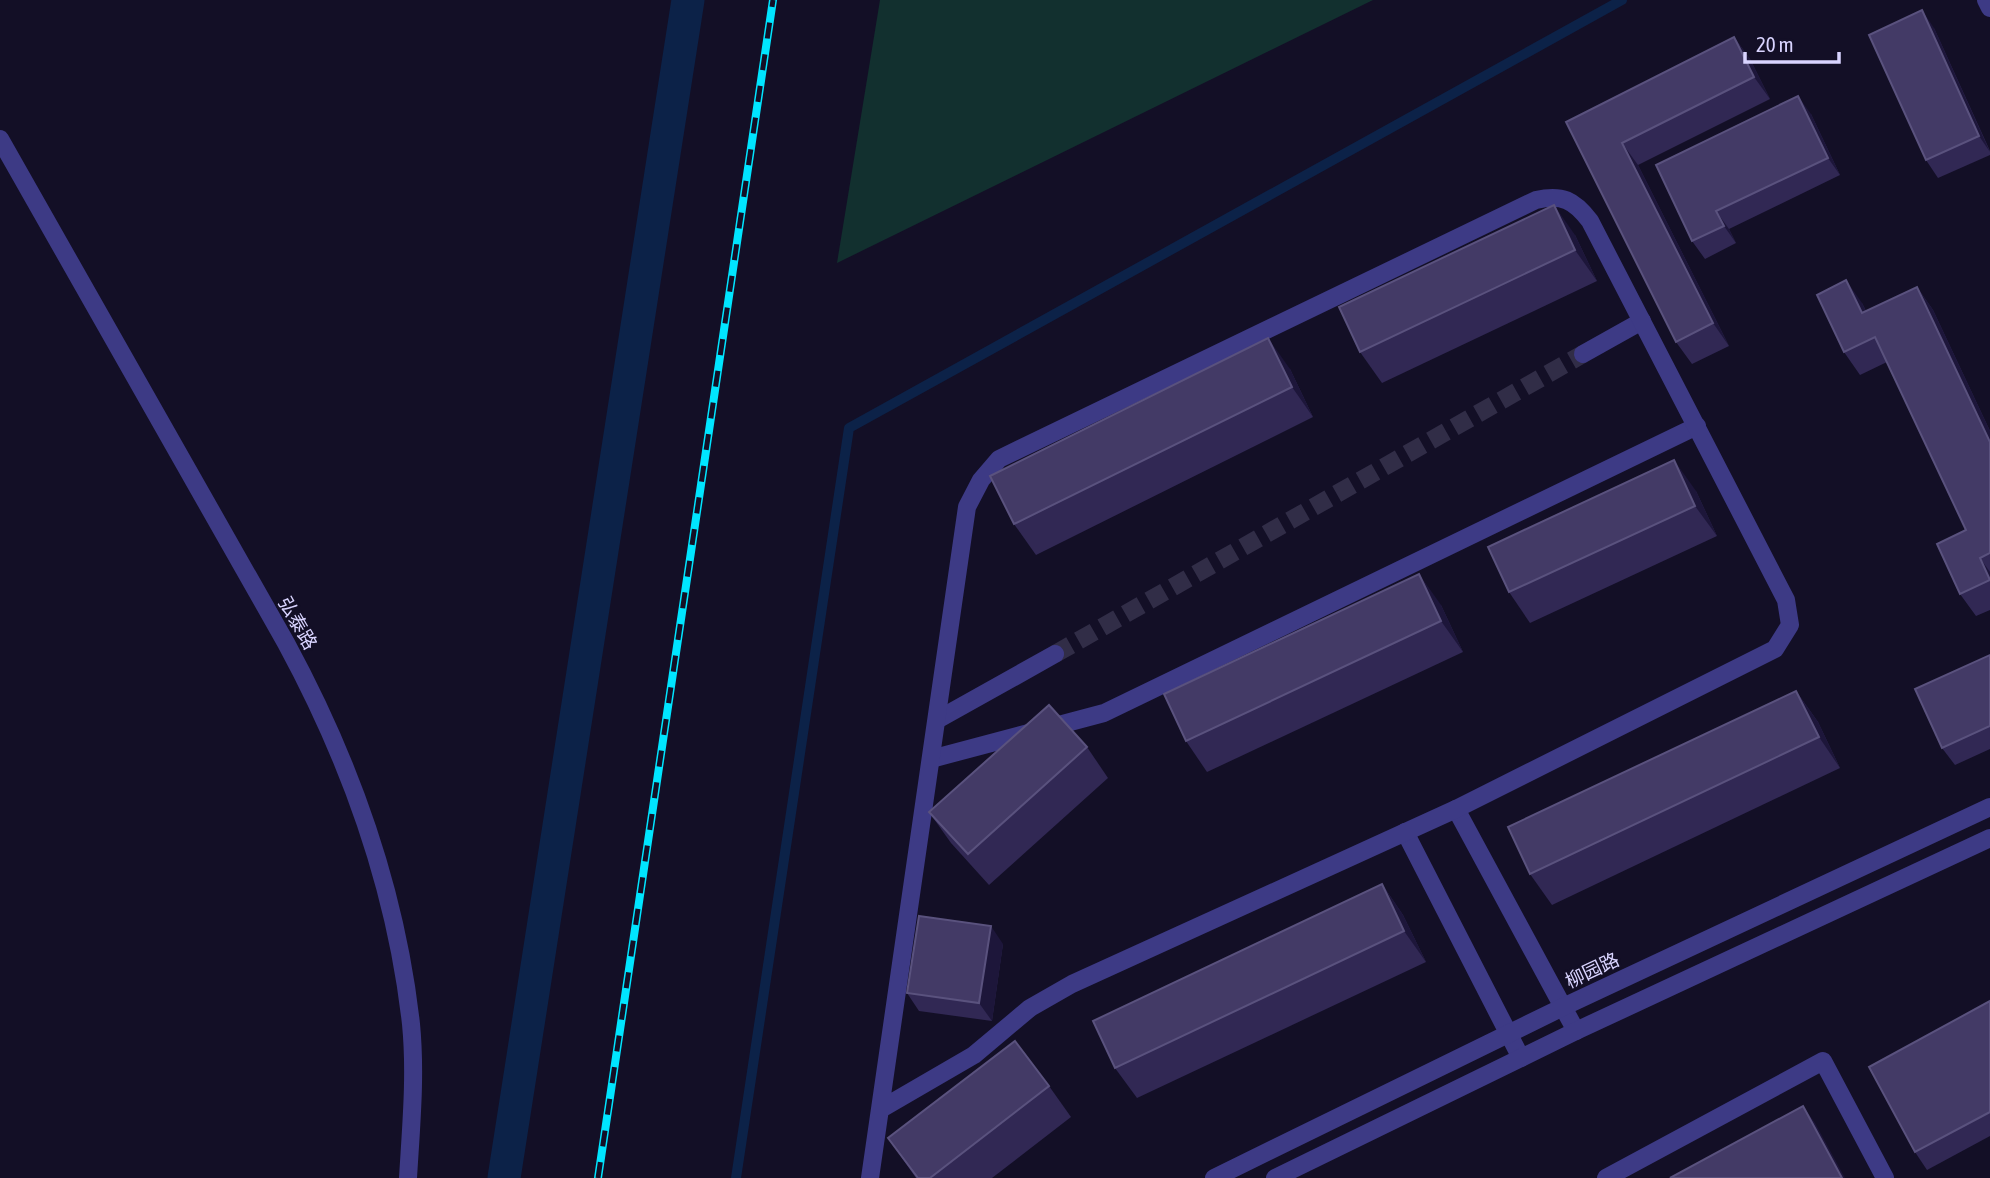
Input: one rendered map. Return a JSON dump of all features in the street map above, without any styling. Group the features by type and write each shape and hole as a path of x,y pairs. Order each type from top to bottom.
{"street":[{"path":"1986,0 1990,8"},
{"name":"弘泰路","path":"0,139 286,643 318,702 357,795 385,884 411,1025 414,1087 408,1178"},
{"path":"870,1178 967,507 981,480 999,459 1536,200 1556,195 1577,204 1590,221 1786,600 1790,625 1775,649 1456,808 1072,984 1030,1008 974,1055 881,1110"},
{"path":"1583,354 1642,321"},
{"path":"931,759 1104,713 1697,426"},
{"path":"937,720 1055,654"},
{"name":"柳园路","path":"1214,1178 1563,1007 1990,807"},
{"path":"1456,808 1576,1031"},
{"path":"1405,832 1521,1058"},
{"path":"1275,1178 1576,1031 1990,838"},
{"path":"1606,1178 1824,1061 1885,1178"}],"green space":[{"path":"880,0 1373,0 837,263"}],"building":[{"path":"1922,10 1979,136 1926,160 1869,35"},
{"path":"1734,37 1754,77 1622,143 1713,323 1676,342 1566,122"},
{"path":"1798,96 1828,158 1716,211 1724,226 1692,241 1656,165"},
{"path":"1554,205 1575,250 1360,352 1339,307"},
{"path":"1846,280 1862,313 1917,287 1990,442 1990,553 1980,558 1990,580 1960,594 1937,544 1966,530 1875,337 1844,352 1817,295"},
{"path":"1268,338 1292,387 1014,524 990,476"},
{"path":"1674,460 1695,506 1509,592 1488,547"},
{"path":"1419,574 1441,621 1186,741 1164,694"},
{"path":"1990,655 1990,726 1942,748 1915,689"},
{"path":"1796,691 1819,737 1530,874 1508,827"},
{"path":"1049,705 1087,747 968,854 929,812"},
{"path":"1382,884 1404,931 1115,1068 1093,1021"},
{"path":"919,916 991,926 979,1003 907,993"},
{"path":"1990,1001 1990,1112 1915,1152 1869,1067"},
{"path":"1015,1041 1049,1086 930,1178 918,1178 888,1138"},
{"path":"1803,1106 1842,1178 1670,1178"}],"waterway":[{"path":"504,1178 688,0"},
{"path":"736,1178 849,428 1622,0"}],"tunnel":[{"path":"1055,654 1583,354"}],"railway":[{"path":"598,1178 773,0"}]}
